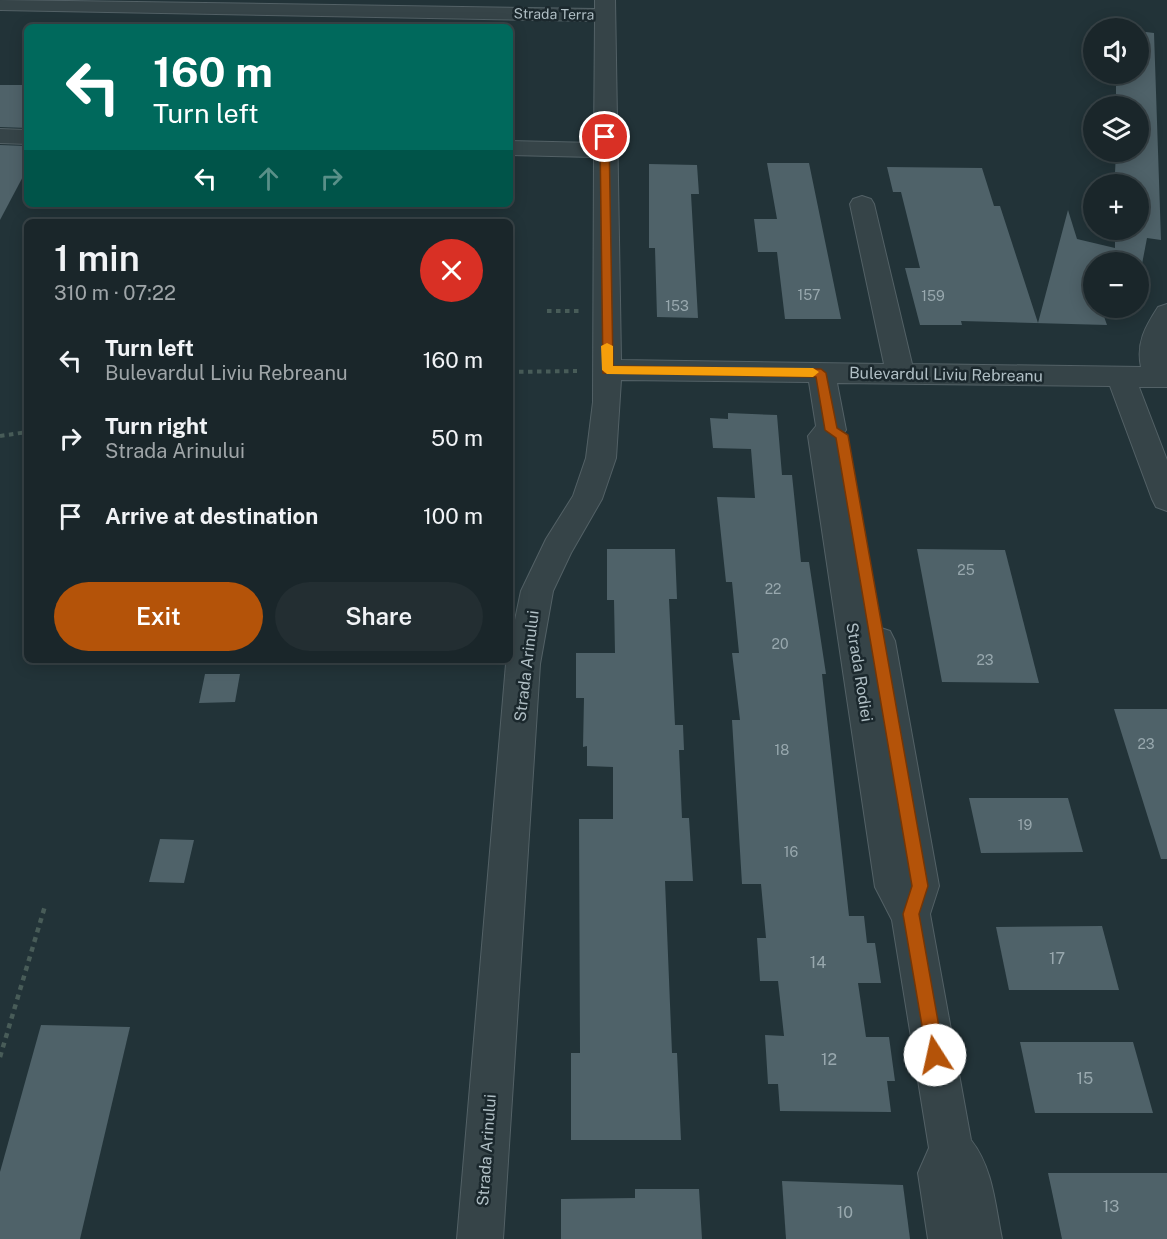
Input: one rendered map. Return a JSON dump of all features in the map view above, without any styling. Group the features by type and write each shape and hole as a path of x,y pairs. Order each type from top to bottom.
{"street":[{"name":"Strada Terra","path":"0,4 604,8"},
{"name":"Strada Arinului","path":"480,1239 523,664 537,591 557,548 587,499 601,458 608,402 604,8"},
{"path":"0,136 24,137"},
{"path":"513,148 604,150"},
{"path":"862,204 900,374"},
{"path":"1163,377 1152,359 1151,345 1158,326 1167,313"},
{"name":"Bulevardul Liviu Rebreanu","path":"607,370 1163,377"},
{"name":"Strada Rodiei","path":"821,373 831,430 823,436 894,887 911,914 951,1149 967,1170 979,1239"},
{"path":"1120,376 1167,499"},
{"path":"951,1149 940,1173 951,1239"}],"path":[{"path":"513,372 607,370"},
{"path":"0,436 24,432"},
{"path":"0,1057 45,906"}],"building":[{"path":"1149,32 1154,33 1161,240 1149,238 1149,174 1115,174 1116,162 1149,162 1149,96 1116,96 1116,84 1149,84"},
{"path":"0,85 24,85 24,128 0,127"},
{"path":"0,145 24,146 24,175 0,220"},
{"path":"767,163 809,163 841,319 785,319 777,252 758,252 754,219 777,219"},
{"path":"649,164 697,165 699,194 691,194 698,318 657,317 655,248 649,248"},
{"path":"887,167 982,168 994,206 1000,206 1038,323 1068,210 1077,239 1115,248 1115,240 1147,240 1144,252 1083,252 1083,318 1105,318 1107,325 961,321 962,325 920,325 905,268 920,268 901,192 893,192"},
{"path":"728,413 777,415 782,475 792,475 801,562 809,562 826,674 822,674 849,916 864,916 867,943 875,943 881,983 858,983 866,1037 889,1037 895,1081 887,1081 891,1112 780,1111 778,1084 768,1084 765,1035 784,1036 778,981 760,981 757,938 766,938 761,884 742,884 732,720 740,720 732,653 739,653 732,582 726,582 717,497 755,498 751,449 713,448 710,418 728,419"},
{"path":"607,549 675,549 677,599 669,599 675,725 683,725 684,750 679,750 682,818 689,818 693,881 665,881 672,1053 677,1053 681,1140 571,1140 571,1053 580,1053 579,819 613,819 613,767 587,766 587,746 583,747 584,698 576,698 576,653 615,653 614,600 607,600"},
{"path":"917,549 1005,550 1039,683 942,682"},
{"path":"205,674 240,674 235,702 199,703"},
{"path":"1114,709 1167,709 1167,859 1161,859"},
{"path":"969,798 1068,798 1083,852 981,853"},
{"path":"160,839 194,840 184,883 149,882"},
{"path":"1102,926 1119,990 1009,990 996,927"},
{"path":"41,1025 130,1027 80,1239 0,1239 0,1172"},
{"path":"1020,1042 1133,1042 1153,1113 1035,1113"},
{"path":"1048,1173 1167,1173 1167,1239 1062,1239"},
{"path":"782,1181 903,1185 910,1239 786,1239"},
{"path":"635,1189 699,1189 702,1239 561,1239 561,1199 635,1198"}],"slow traffic":[{"path":"607,346 607,370 813,372"}],"route":[{"path":"605,137 607,370 821,373 831,430 842,435 920,886 911,914 935,1055"}]}
